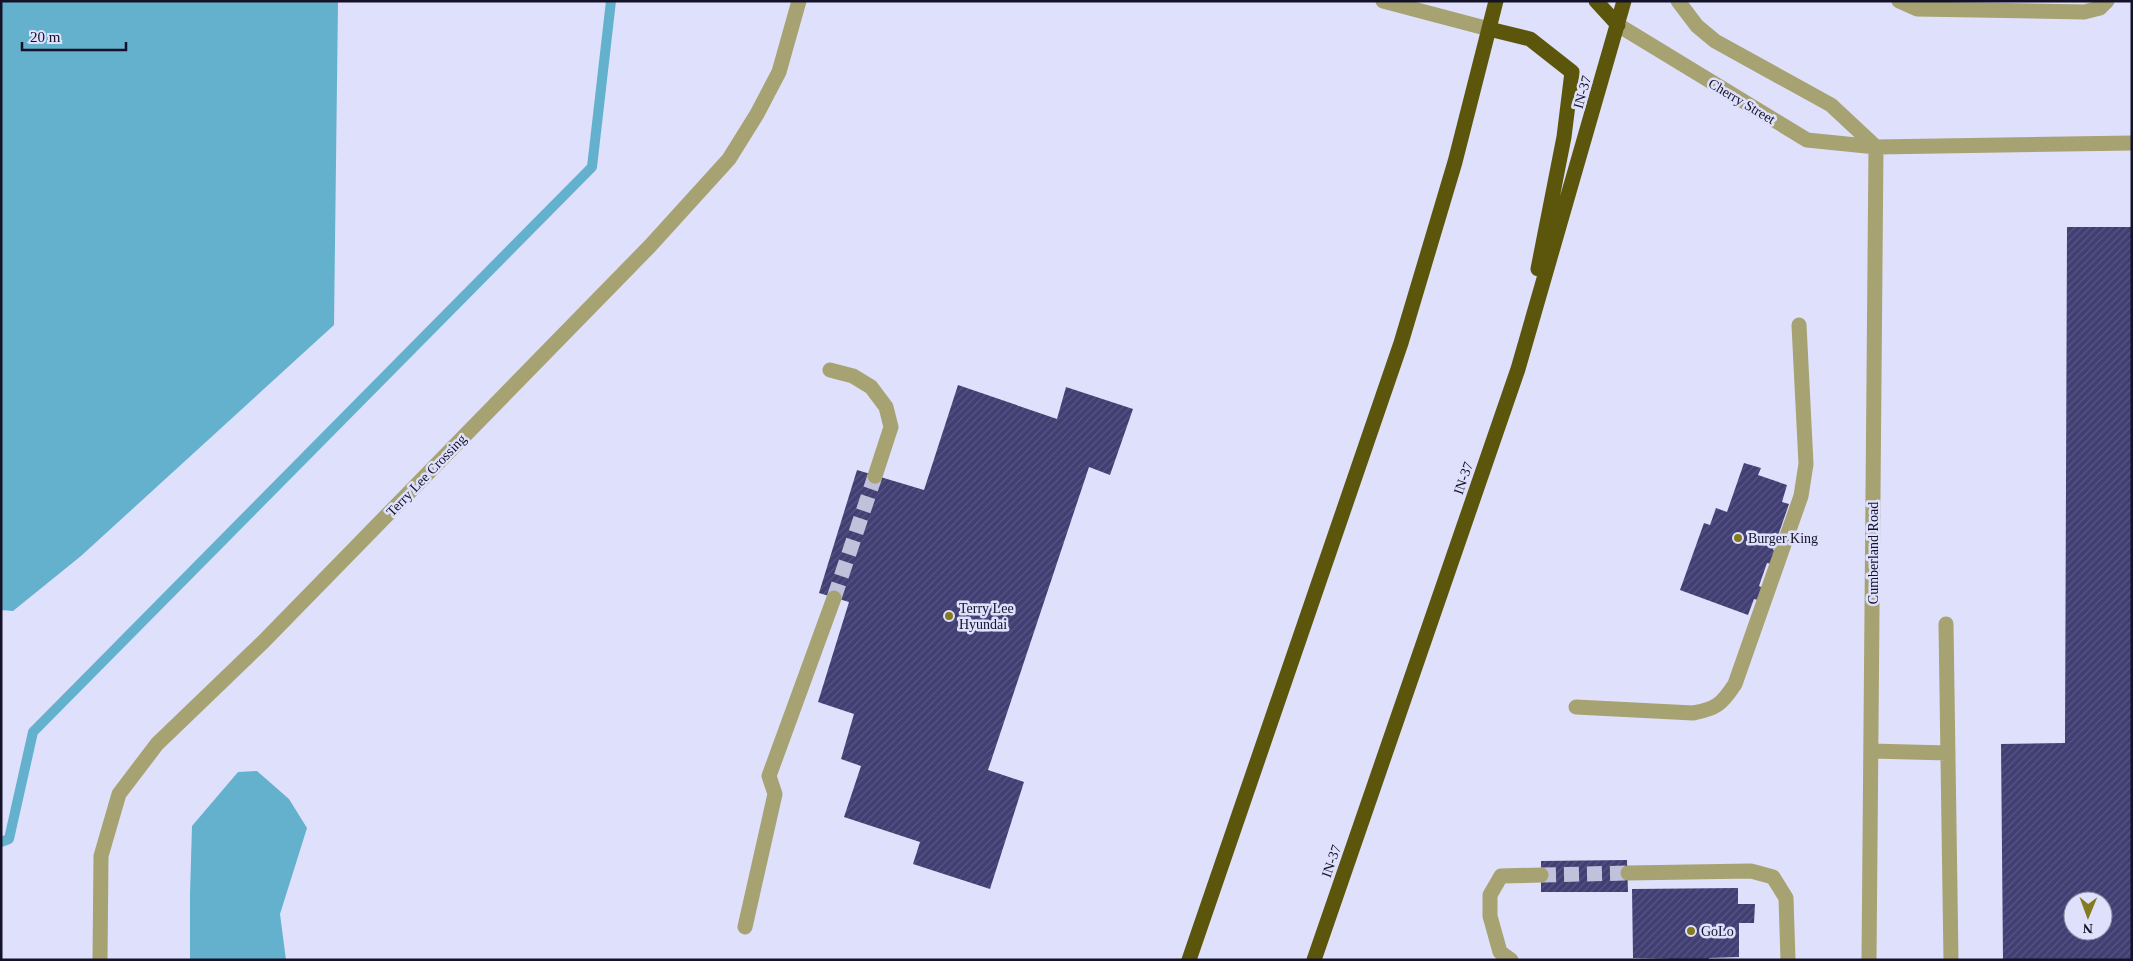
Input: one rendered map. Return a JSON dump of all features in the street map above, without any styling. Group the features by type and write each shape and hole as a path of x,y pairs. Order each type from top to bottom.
{"highway":[{"path":"1189,960 1401,343 1455,162 1496,1"},
{"path":"1596,1 1618,25"},
{"name":"IN-37","path":"1314,960 1518,369 1624,1"},
{"path":"1489,29 1530,39 1572,72 1564,137 1518,369"}],"street":[{"name":"Terry Lee Crossing","path":"100,960 101,856 119,794 157,744 263,642 650,246 729,159 778,72 799,1"},
{"path":"1383,1 1489,29"},
{"path":"1678,1 1697,26 1715,41 1831,105 1876,147"},
{"path":"1899,1 1917,9 2084,12 2100,8 2107,1"},
{"name":"Cherry Street","path":"1618,25 1807,140 1876,147 2132,143"},
{"name":"Cumberland Road","path":"1870,960 1876,147"},
{"path":"1576,706 1693,713 1711,710 1725,700 1735,684 1801,496 1806,464 1799,325"},
{"path":"830,370 853,376 871,387 886,407 891,427 874,476"},
{"path":"745,927 775,794 769,776 834,598"},
{"path":"1946,624 1952,960"},
{"path":"1871,751 1948,753"},
{"path":"1628,873 1750,871 1772,878 1786,898 1788,960"},
{"path":"1511,960 1500,952 1490,916 1490,895 1500,876 1541,875"}],"water":[{"path":"1,1 338,1 334,325 81,556 13,611 1,610"},
{"path":"257,771 289,799 307,828 280,914 286,960 190,960 192,826 238,772"}],"building":[{"path":"2067,227 2132,227 2132,960 2003,960 2001,744 2065,743"},
{"path":"958,385 1057,419 1066,387 1133,409 1110,475 1089,467 988,770 1024,782 990,889 913,864 920,842 844,817 861,766 841,759 854,714 818,702 849,602 819,593 857,470 924,490"},
{"name":"Burger King","path":"1744,463 1761,468 1758,475 1787,485 1782,502 1789,504 1773,550 1776,551 1772,564 1767,563 1759,586 1763,588 1758,600 1754,599 1748,615 1680,590 1704,523 1710,525 1716,508 1727,512"},
{"path":"1627,860 1628,892 1541,892 1541,861"},
{"path":"1738,888 1738,904 1755,904 1754,923 1739,923 1739,957 1709,958 1709,960 1633,958 1632,889"}],"waterway":[{"path":"1,842 9,839 33,732 592,167 611,1"}],"tunnel":[{"path":"834,598 875,476"},
{"path":"1541,875 1628,873"}],"place":[{"name":"Burger King","path":"1738,538"},
{"name":"Terry Lee Hyundai","path":"949,616"},
{"name":"GoLo","path":"1691,931"}]}
